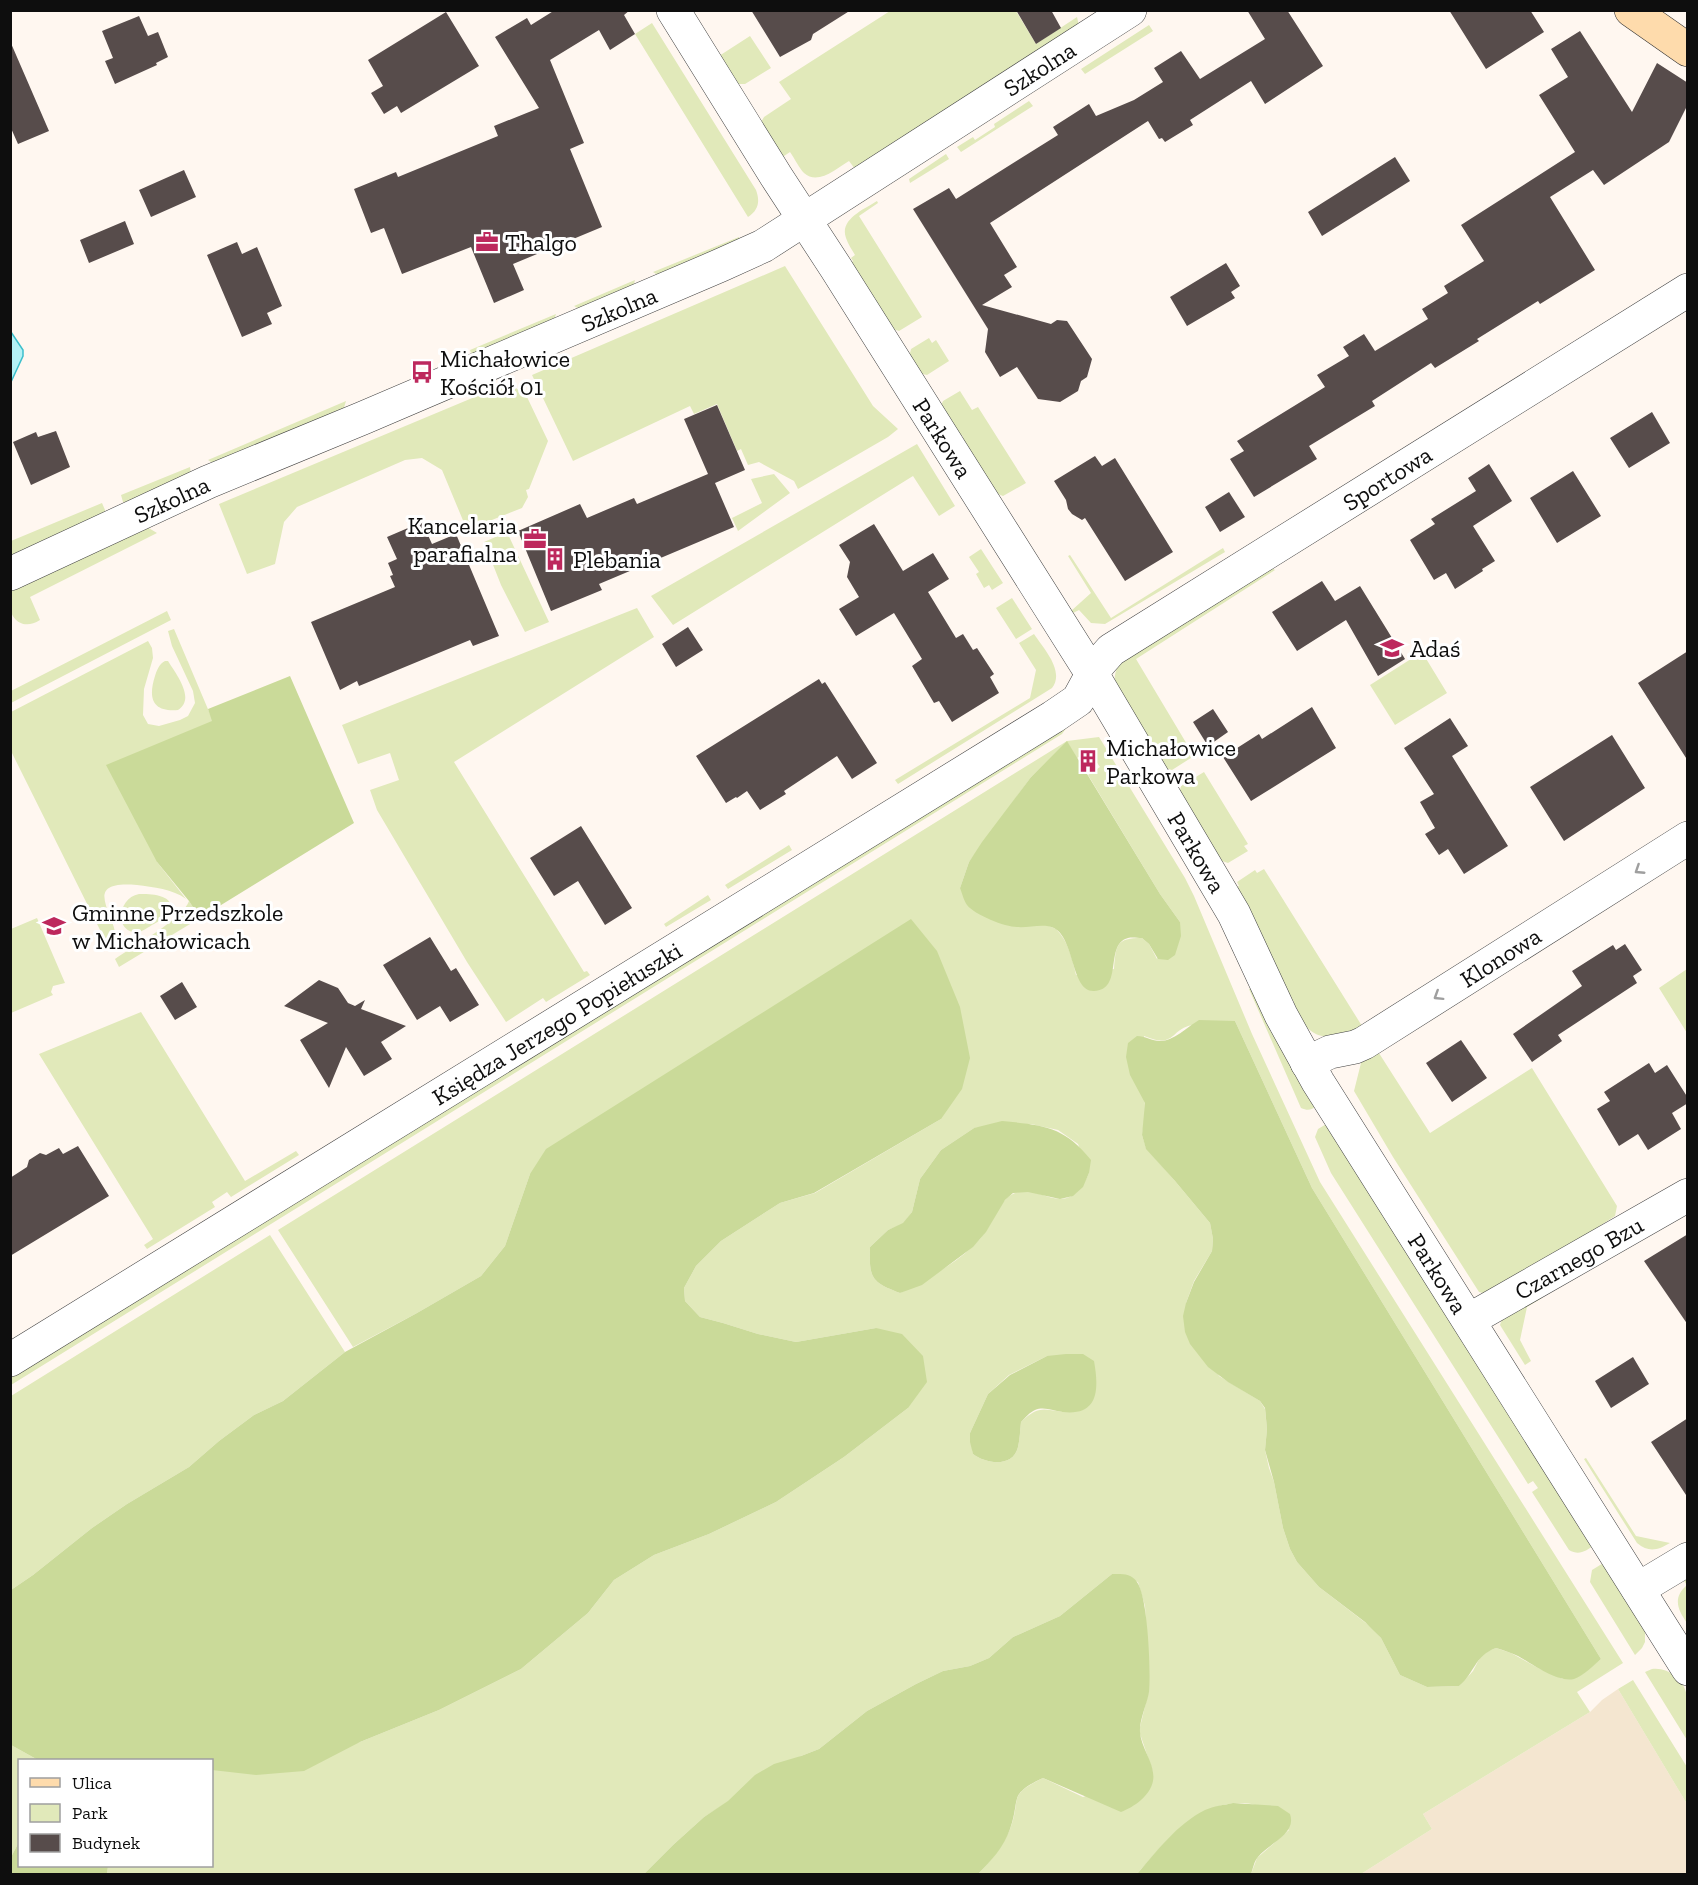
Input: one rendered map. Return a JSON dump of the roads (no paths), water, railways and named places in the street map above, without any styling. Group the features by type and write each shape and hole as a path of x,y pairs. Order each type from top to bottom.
{"street":[{"name":"Parkowa","path":"673,10 1092,674 1234,914 1270,993 1307,1063 1688,1669"},
{"name":"Szkolna","path":"10,574 208,482 763,246 1130,10"},
{"path":"1631,10 1688,50"},
{"name":"Sportowa","path":"1092,674 1110,650 1688,290"},
{"name":"Księdza Jerzego Popiełuszki","path":"10,1360 1053,717 1078,700 1092,674"},
{"name":"Klonowa","path":"1307,1063 1330,1052 1364,1043 1688,838"},
{"name":"Czarnego Bzu","path":"1469,1320 1688,1195"},
{"path":"1638,1589 1688,1559"}],"water":[{"path":"11,332 23,350 23,356 11,382"}],"place":[{"name":"Thalgo","path":"487,242"},
{"name":"Michałowice Kościół 01","path":"422,372"},
{"name":"Kancelaria parafialna","path":"535,539"},
{"name":"Plebania","path":"555,559"},
{"name":"Adaś","path":"1392,648"},
{"name":"Michałowice Parkowa","path":"1088,761"},
{"name":"Gminne Przedszkole w Michałowicach","path":"54,926"}]}
